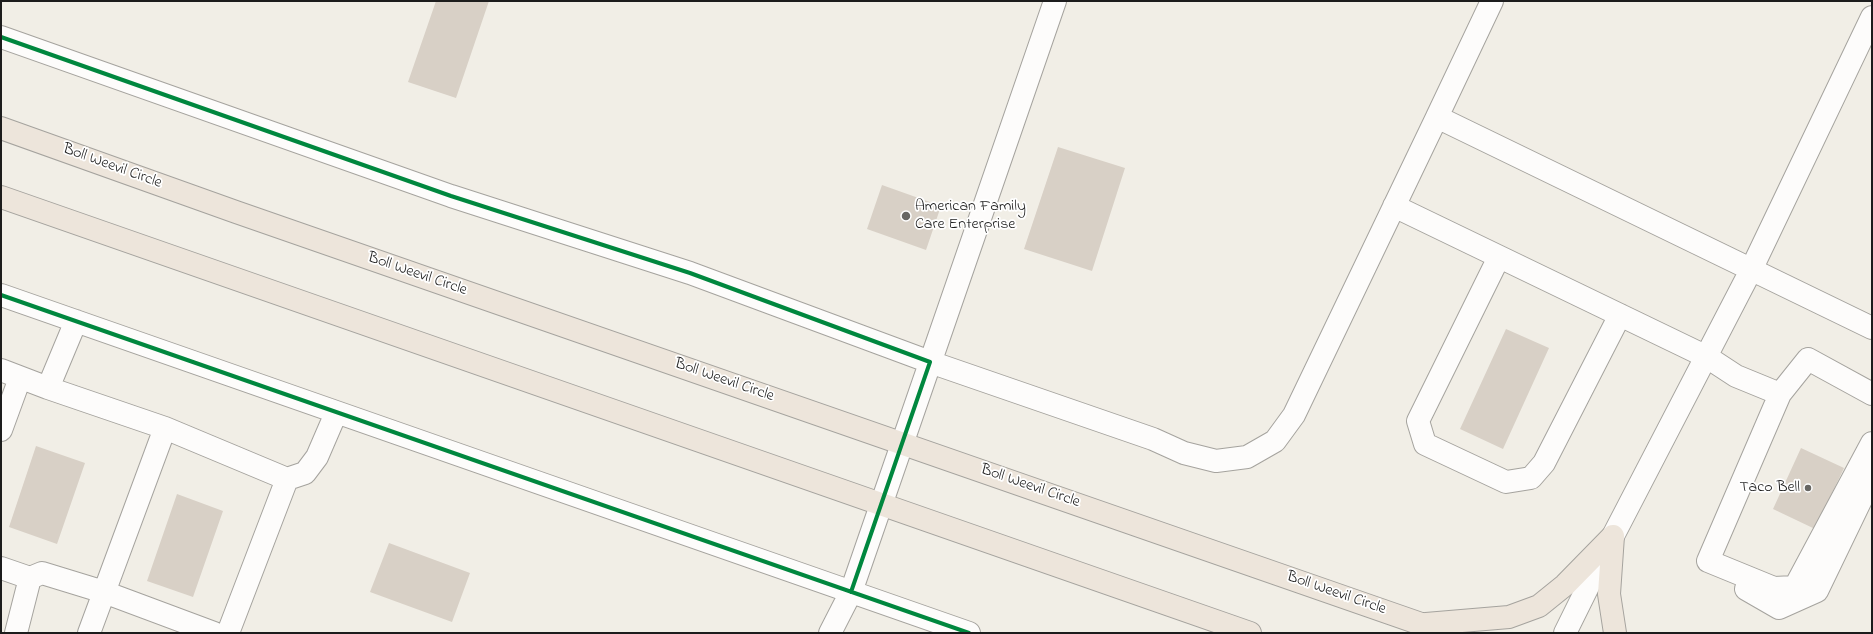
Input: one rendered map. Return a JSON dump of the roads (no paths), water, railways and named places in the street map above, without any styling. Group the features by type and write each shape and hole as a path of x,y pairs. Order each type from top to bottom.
{"highway":[{"name":"Boll Weevil Circle","path":"1,128 244,215 1447,633"},
{"path":"1,197 1250,633"},
{"path":"1421,624 1509,617 1539,606 1565,585 1613,536"},
{"path":"1613,536 1609,594 1615,633"}],"street":[{"path":"830,633 851,592 901,443 1055,1"},
{"path":"1,37 451,196 690,273 930,362 1153,439 1184,453 1216,460 1247,457 1275,441 1294,415 1492,1"},
{"path":"1565,633 1613,536 1751,270 1872,16"},
{"path":"1437,117 1872,328"},
{"path":"1394,206 1707,357 1736,376 1780,394"},
{"path":"1499,257 1418,421 1426,444 1506,482 1531,478 1544,463 1620,315"},
{"path":"1,294 336,413 969,633"},
{"path":"48,388 76,321"},
{"path":"1708,561 1780,394 1808,359 1872,394"},
{"path":"1,430 11,374 165,428 287,479 305,473 317,457 336,413"},
{"path":"89,633 165,428"},
{"path":"1708,561 1774,588 1795,587 1872,443"},
{"path":"1708,561 1727,578 1779,608 1817,591 1872,477"},
{"path":"228,633 287,479"},
{"path":"1,568 30,578 42,573 104,592 214,633"},
{"path":"16,633 30,578"}],"place":[{"name":"American Family Care Enterprise","path":"906,216"},
{"name":"Taco Bell","path":"1808,488"}]}
